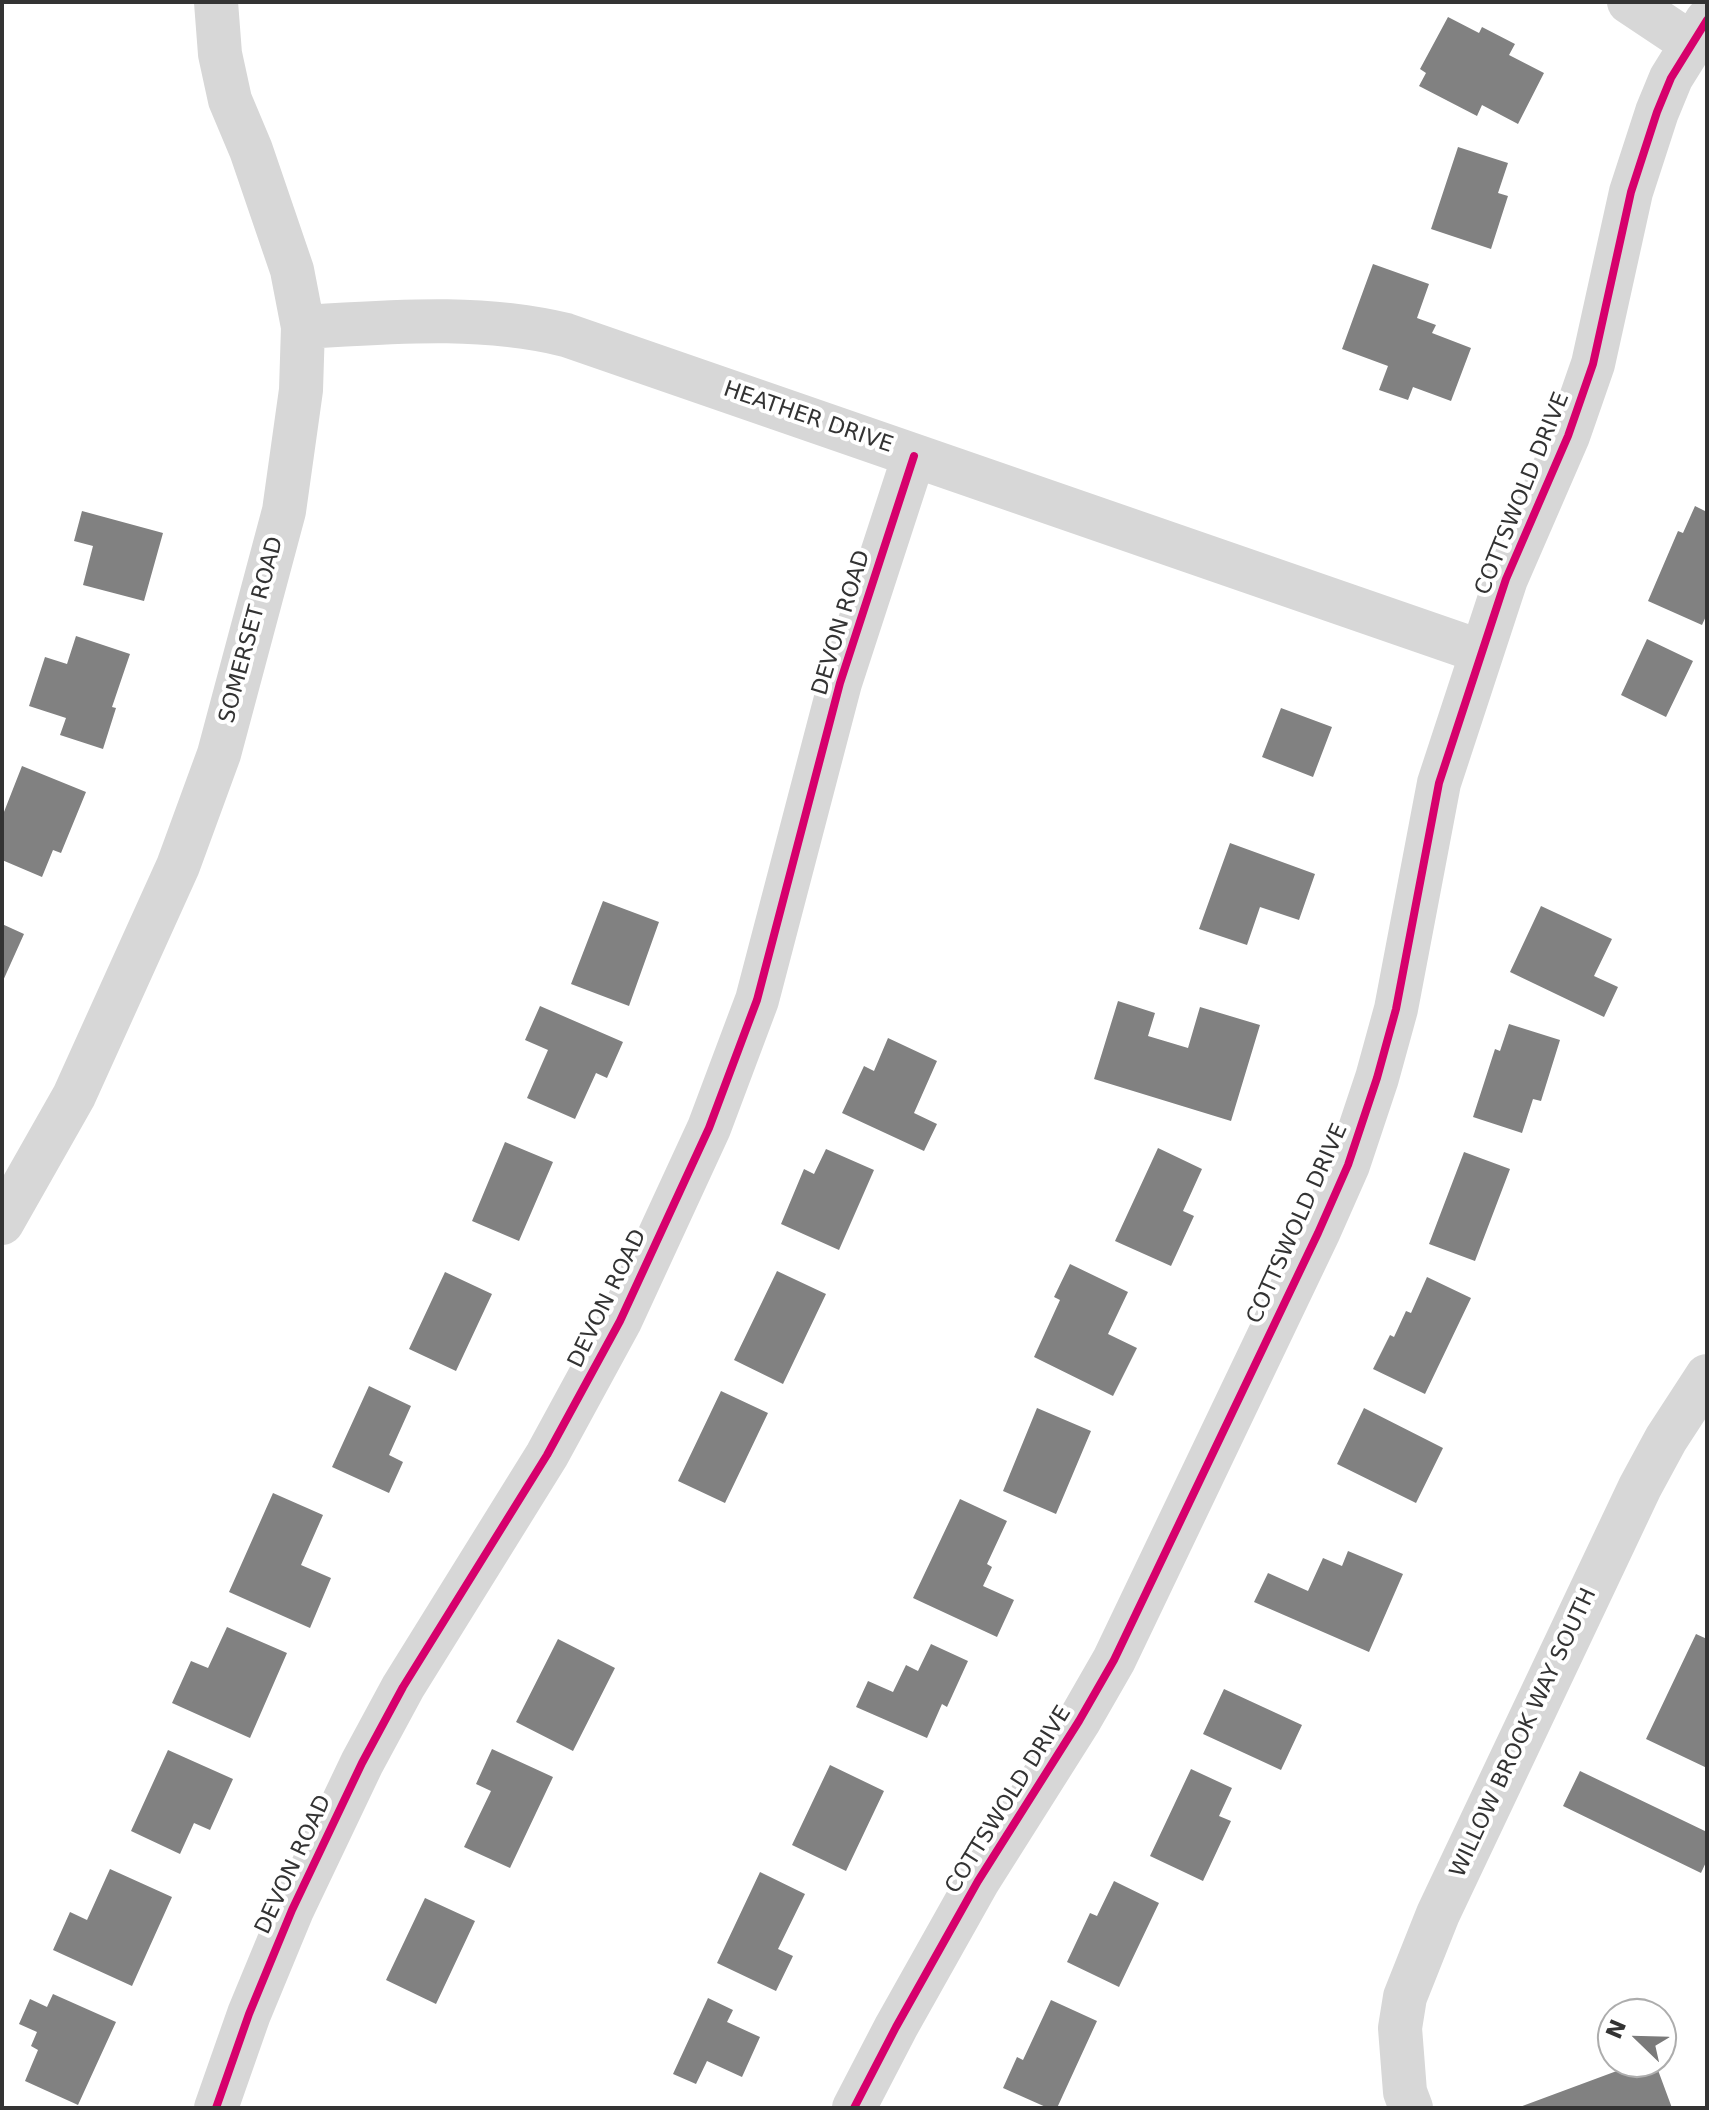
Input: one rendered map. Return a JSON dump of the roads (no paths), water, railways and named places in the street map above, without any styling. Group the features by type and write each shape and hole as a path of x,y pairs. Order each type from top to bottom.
{"street":[{"name":"SOMERSET ROAD","path":"2,1223 74,1096 178,866 219,754 284,511 301,390 303,327 292,270 251,150 230,100 220,54 216,2"},
{"path":"1629,2 1699,32"},
{"name":"COTTSWOLD DRIVE","path":"854,2108 978,1881 1114,1660 1348,1165 1396,1009 1439,783 1506,579 1568,436 1593,364 1631,192 1671,78 1699,32"},
{"name":"HEATHER DRIVE","path":"303,327 474,320 526,325 620,352 1482,652"},
{"name":"DEVON ROAD","path":"216,2108 249,2014 292,1910 355,1776 403,1687 547,1455 620,1321 709,1128 757,1000 840,683 914,456"},
{"name":"WILLOW BROOK WAY SOUTH","path":"1411,2108 1405,2092 1400,2028 1405,1997 1438,1914 1640,1487 1666,1439 1707,1376"}]}
